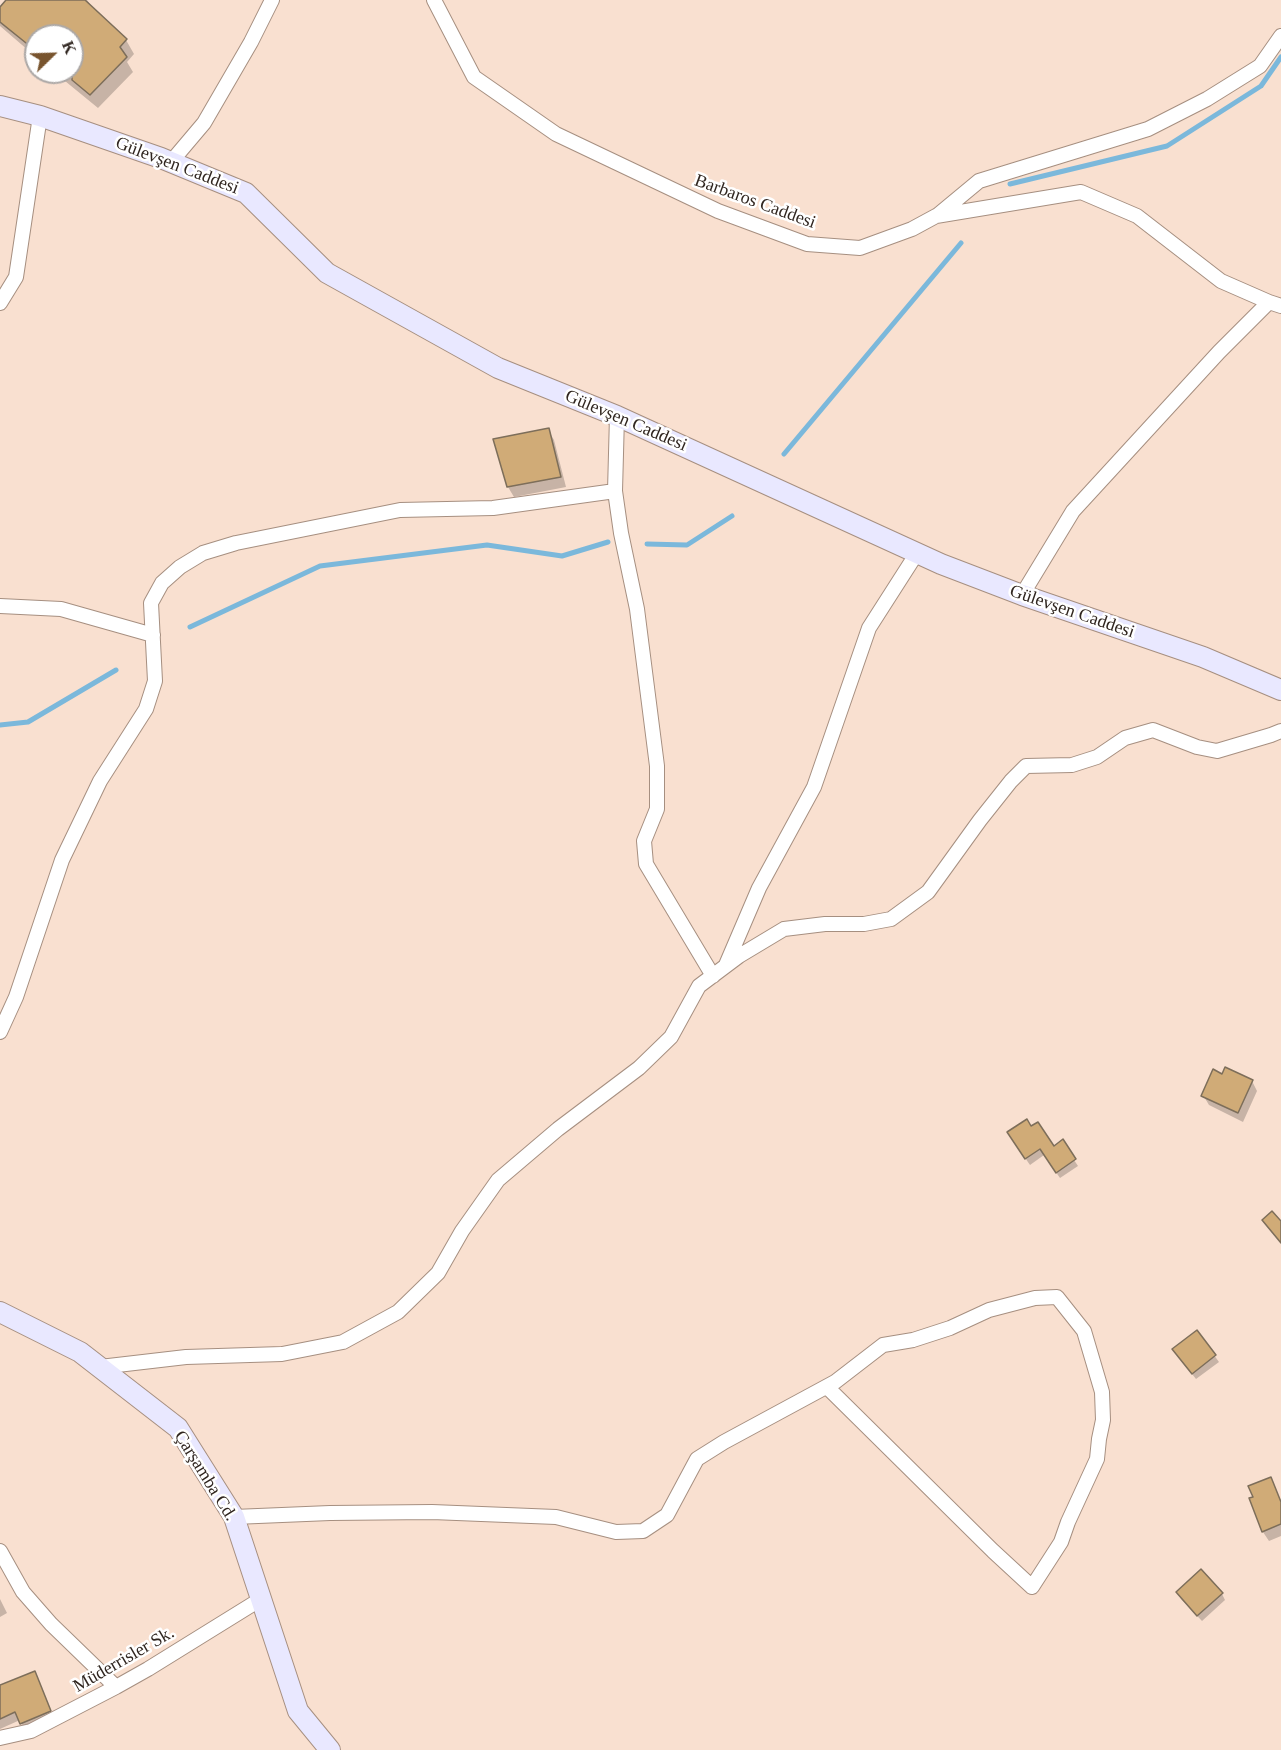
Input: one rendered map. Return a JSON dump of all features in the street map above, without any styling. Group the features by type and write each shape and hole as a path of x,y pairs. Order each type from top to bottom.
{"street":[{"path":"171,162 204,123 251,42 272,0"},
{"name":"Barbaros Caddesi","path":"434,0 474,77 556,134 718,211 807,244 860,248 912,229 936,216 1081,192 1137,216 1221,281 1275,304"},
{"path":"936,216 979,181 1148,129 1207,99 1260,66 1281,36"},
{"name":"Gülevşen Caddesi","path":"0,106 40,116 171,162 246,193 327,273 498,368 617,416 941,564 1022,595 1203,657 1281,690"},
{"path":"0,303 16,277 40,116"},
{"path":"1022,595 1073,511 1219,352 1275,304"},
{"path":"617,416 615,491 637,609 657,766 657,809 644,841 646,864 712,976"},
{"path":"0,1032 16,997 62,860 100,781 146,709 155,681 151,603 162,584 180,567 203,553 225,546 279,533 400,510 493,508 615,491"},
{"path":"726,966 759,888 814,787 869,628 917,553"},
{"path":"0,606 61,609 153,634"},
{"path":"100,1367 186,1357 282,1354 344,1342 398,1312 438,1273 462,1231 498,1179 558,1129 639,1068 671,1037 699,986 740,956 784,929 825,924 864,924 891,919 928,892 980,820 1026,766 1072,765 1097,757 1125,738 1153,730 1197,747 1217,751 1281,731"},
{"path":"234,1517 432,1512 556,1517 616,1532 643,1531 667,1515 697,1459 827,1387 883,1345 913,1340 950,1328 989,1310 1035,1298 1057,1297 1084,1331 1102,1392 1103,1420 1097,1459 1061,1542 1032,1587 827,1387"},
{"name":"Çarşamba Cd.","path":"0,1312 80,1352 178,1428 234,1517 298,1711 330,1750"},
{"path":"0,1551 23,1592 51,1624 116,1687"},
{"name":"Müderrisler Sk.","path":"0,1738 31,1731 116,1687 261,1599"}],"building":[{"path":"6,0 85,0 127,39 120,47 127,57 90,95 77,84 84,84 84,24 24,24 24,41 0,22 0,7"},
{"path":"549,428 561,477 507,487 493,439"},
{"path":"1225,1067 1253,1080 1238,1113 1201,1096 1213,1069 1222,1074"},
{"path":"1027,1119 1031,1126 1038,1122 1054,1146 1063,1139 1076,1159 1056,1173 1040,1149 1025,1159 1007,1132"},
{"path":"1272,1211 1281,1221 1281,1243 1262,1220"},
{"path":"1197,1330 1216,1355 1192,1374 1172,1349"},
{"path":"1271,1477 1281,1502 1281,1524 1262,1532 1249,1498 1253,1497 1248,1486"},
{"path":"1201,1569 1223,1593 1197,1616 1176,1592"},
{"path":"35,1671 51,1711 20,1724 15,1712 0,1719 0,1685"}],"waterway":[{"path":"1010,184 1167,146 1261,86 1281,57"},
{"path":"784,454 961,243"},
{"path":"647,544 687,545 732,516"},
{"path":"190,627 320,566 487,545 562,556 608,542"},
{"path":"0,725 28,722 116,670"}]}
